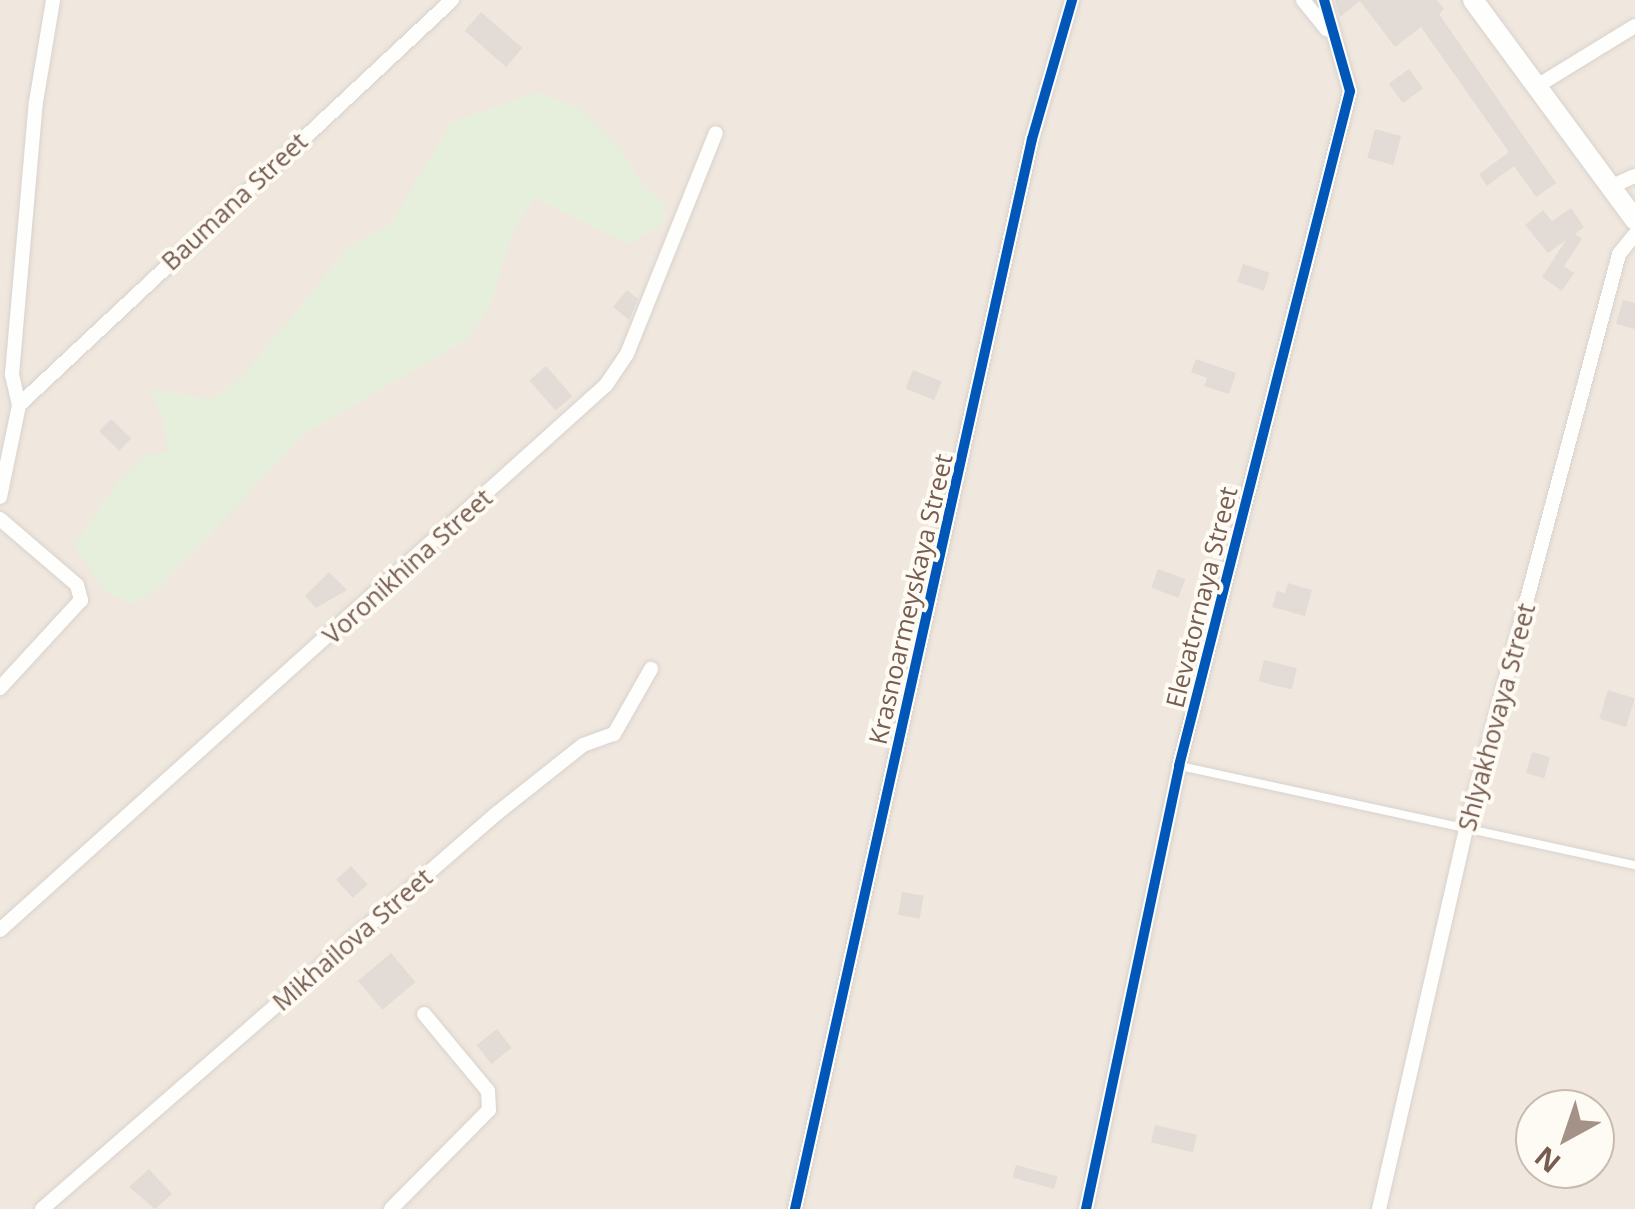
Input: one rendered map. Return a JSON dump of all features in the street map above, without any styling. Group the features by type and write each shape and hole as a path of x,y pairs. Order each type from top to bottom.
{"main road":[{"path":"1472,0 1635,220"}],"street":[{"path":"0,497 19,405 14,355 36,102 53,0"},
{"name":"Baumana Street","path":"19,405 452,0"},
{"name":"Krasnoarmeyskaya Street","path":"795,1209 1032,140 1072,0"},
{"path":"1303,0 1331,34"},
{"name":"Elevatornaya Street","path":"1086,1209 1179,766 1350,91 1324,0"},
{"path":"1537,86 1635,26"},
{"name":"Voronikhina Street","path":"0,930 606,385 627,354 716,132"},
{"path":"1610,188 1635,176"},
{"name":"Shlyakhovaya Street","path":"1379,1209 1466,828 1619,254 1635,234"},
{"path":"0,519 77,585 81,600 0,688"},
{"name":"Mikhailova Street","path":"42,1209 496,814 583,745 614,734 652,669"},
{"path":"391,1209 489,1110 488,1091 424,1014"}],"lane":[{"path":"1179,766 1635,866"}],"shaded area":[{"path":"0,0 1635,0 1635,1209 0,1209"}],"green space":[{"path":"538,92 578,107 623,152 642,184 666,206 664,221 631,245 535,198 512,232 490,307 466,340 304,434 160,587 133,604 105,591 74,545 117,483 146,455 168,452 162,415 149,390 211,399 243,376 350,246 391,224 452,122"}],"building":[{"path":"1335,0 1437,0 1444,9 1439,14 1556,183 1536,197 1514,166 1487,186 1479,174 1509,152 1421,27 1395,47 1360,1 1340,17"},
{"path":"481,12 523,48 506,67 465,31"},
{"path":"1409,69 1423,88 1403,103 1389,84"},
{"path":"1375,129 1401,136 1393,165 1367,158"},
{"path":"1571,208 1584,227 1575,234 1582,239 1564,266 1574,273 1562,291 1542,277 1566,240 1548,253 1525,225 1543,210 1552,221"},
{"path":"1243,264 1270,273 1264,291 1237,282"},
{"path":"627,290 638,299 629,320 613,307"},
{"path":"1623,300 1635,303 1635,329 1616,324"},
{"path":"1196,359 1236,373 1229,394 1204,386 1207,378 1191,372"},
{"path":"546,366 572,396 556,411 529,380"},
{"path":"913,370 942,382 934,400 906,389"},
{"path":"111,419 131,438 119,451 99,431"},
{"path":"1158,569 1185,579 1178,598 1151,588"},
{"path":"329,572 347,590 316,608 305,596"},
{"path":"1288,583 1312,590 1305,616 1272,607 1277,591 1285,593"},
{"path":"1264,660 1297,668 1292,690 1259,681"},
{"path":"1608,690 1635,698 1626,727 1599,719"},
{"path":"1532,752 1550,757 1544,778 1526,773"},
{"path":"351,866 368,885 353,898 336,879"},
{"path":"902,892 924,896 920,918 898,915"},
{"path":"391,953 415,982 382,1010 358,981"},
{"path":"497,1029 512,1048 491,1064 477,1045"},
{"path":"1155,1125 1197,1135 1193,1152 1151,1143"},
{"path":"1016,1165 1058,1176 1054,1189 1013,1178"},
{"path":"149,1169 172,1194 155,1209 129,1187"}],"cycle path":[{"path":"795,1209 1032,139 1072,0"},
{"path":"1086,1209 1179,766 1350,91 1324,0"}]}
